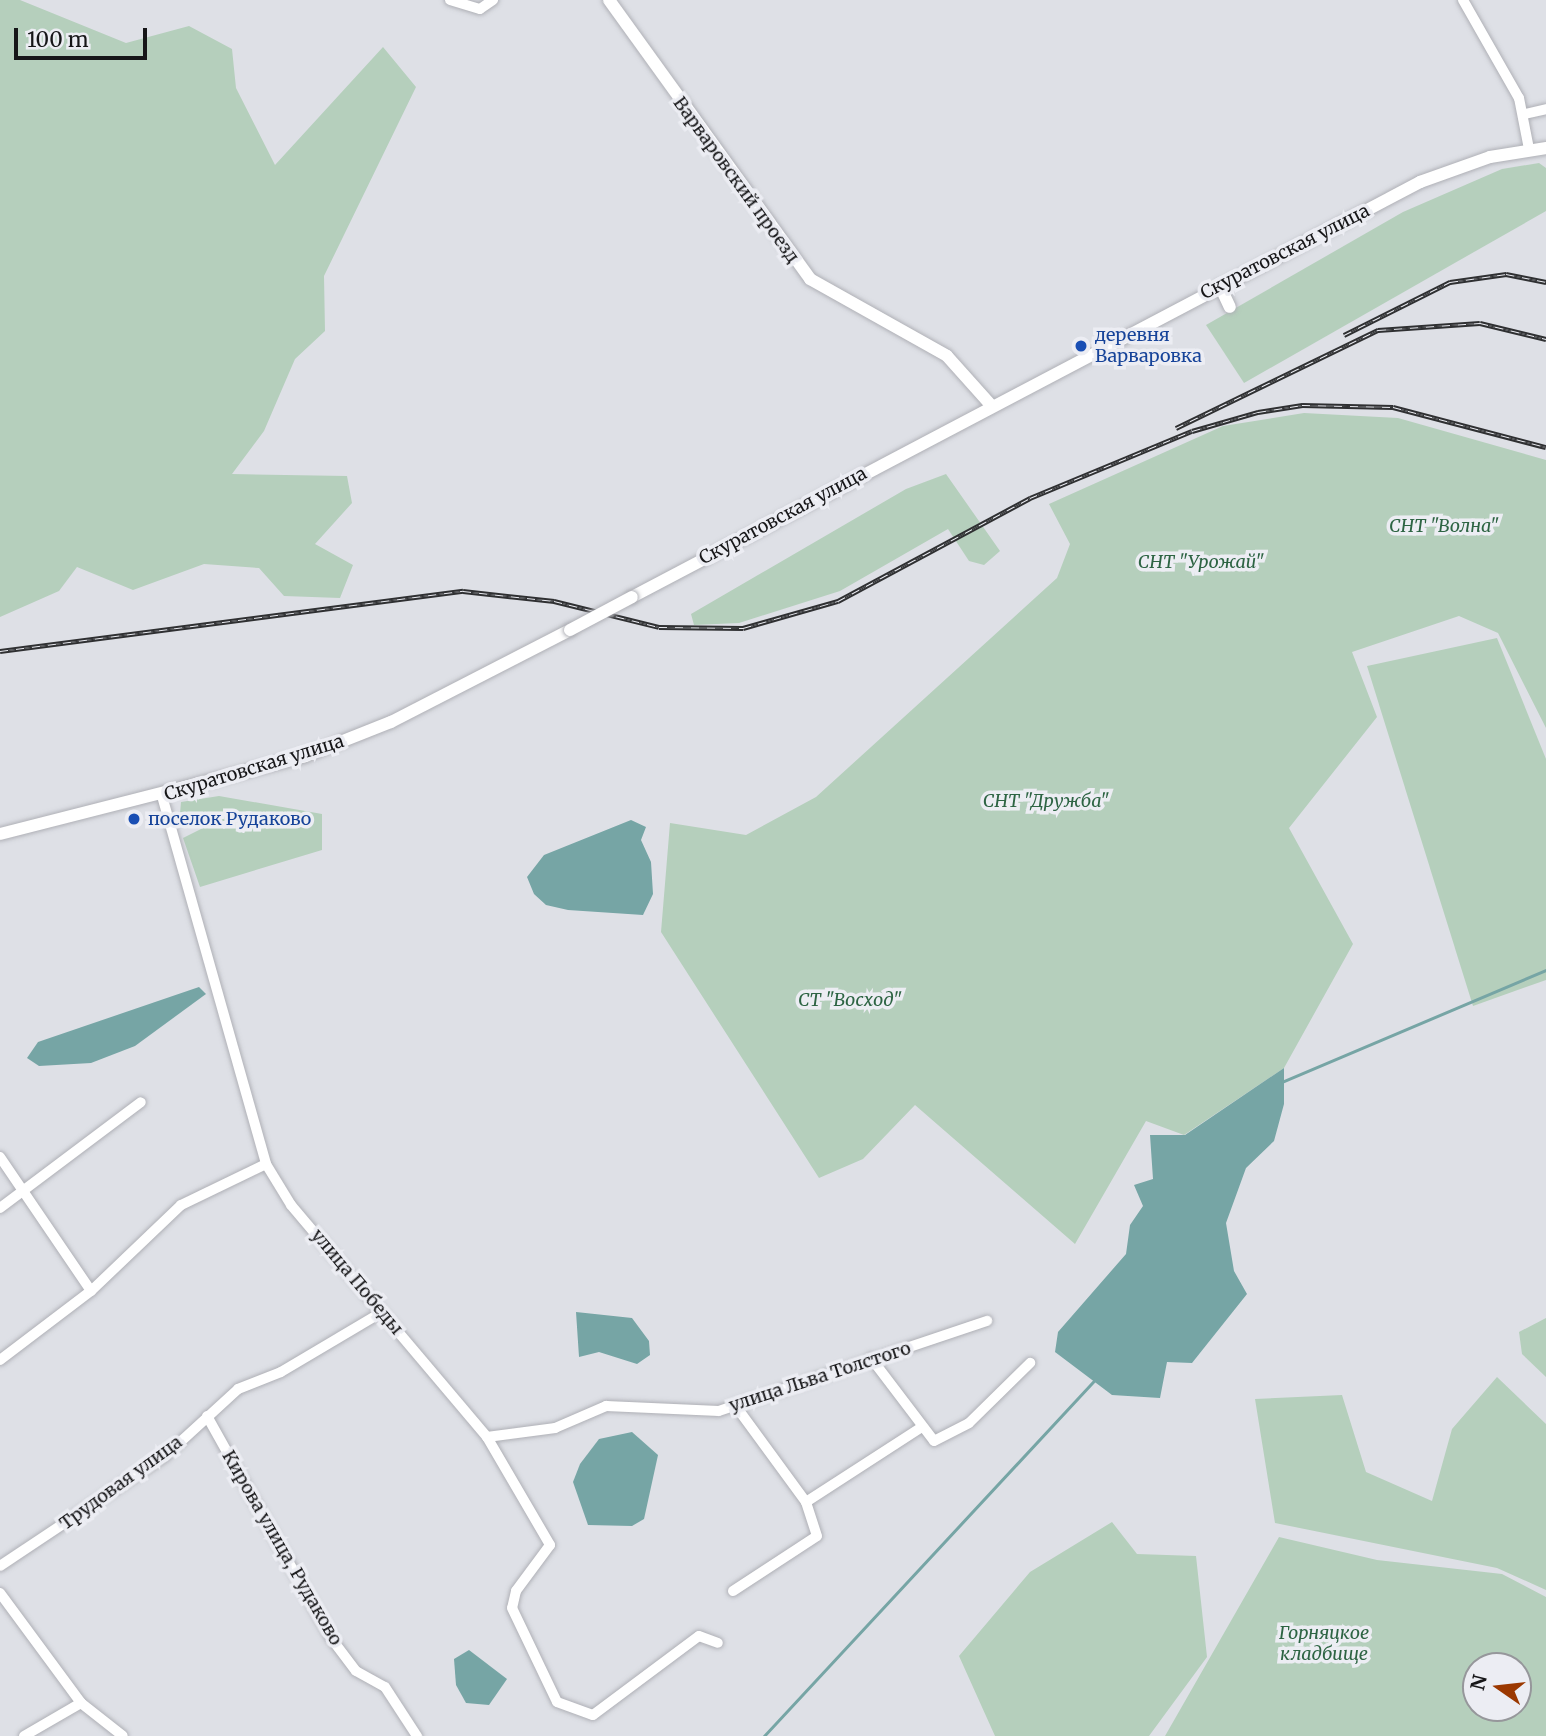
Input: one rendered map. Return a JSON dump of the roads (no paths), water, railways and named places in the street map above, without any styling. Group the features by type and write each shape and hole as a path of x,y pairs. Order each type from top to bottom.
{"street":[{"path":"450,0 480,9 493,0"},
{"name":"Варваровский проезд","path":"609,0 810,279 947,356 990,404"},
{"path":"1463,0 1525,114 1530,149"},
{"path":"1525,114 1546,109"},
{"name":"Скуратовская улица","path":"0,834 162,796 351,738 570,630 990,404 1420,183 1530,149 1546,148"},
{"path":"1220,286 1230,307"},
{"name":"улица Победы","path":"162,796 266,1164 292,1205 488,1437 550,1545 516,1591 512,1608 556,1702 580,1715 593,1715 626,1696 699,1636 718,1643"},
{"path":"0,1208 141,1102"},
{"path":"0,1157 91,1291"},
{"path":"0,1360 91,1291 181,1205 266,1164"},
{"name":"Трудовая улица","path":"0,1566 165,1456 238,1389 281,1372 382,1312"},
{"name":"улица Льва Толстого","path":"488,1437 555,1428 606,1406 719,1411 987,1321"},
{"path":"871,1358 919,1429 934,1441 945,1441 1030,1363"},
{"path":"733,1591 817,1536 806,1502 736,1405"},
{"name":"Кирова улица, Рудаково","path":"207,1416 331,1638 356,1671 385,1687 417,1736"},
{"path":"806,1502 919,1429"},
{"path":"0,1593 81,1703 123,1736"},
{"path":"24,1736 81,1703"}],"water":[{"path":"631,820 646,827 641,840 651,862 653,894 643,915 568,910 546,905 534,894 527,877 544,855"},
{"path":"199,987 206,994 135,1046 91,1063 39,1066 27,1058 38,1042"},
{"path":"1284,1068 1284,1104 1274,1141 1246,1168 1226,1223 1234,1271 1247,1294 1192,1363 1167,1362 1160,1398 1112,1395 1055,1352 1058,1332 1126,1254 1130,1225 1143,1206 1134,1185 1153,1179 1150,1135 1185,1135"},
{"path":"576,1312 632,1318 649,1341 650,1355 637,1364 599,1352 579,1357"},
{"path":"632,1432 658,1455 644,1519 632,1526 588,1525 573,1482 580,1464 599,1439"},
{"path":"469,1650 507,1679 489,1705 466,1703 456,1685 454,1659"}],"waterway":[{"path":"1282,1082 1546,970"},
{"path":"764,1736 1094,1381"}],"railway":[{"path":"1344,335 1450,282 1506,274 1546,282"},
{"path":"1176,428 1378,330 1480,323 1546,339"},
{"path":"0,651 463,591 554,601 659,627 743,628 838,601 1030,498 1192,431 1258,412 1302,405 1393,407 1546,447"}],"place":[{"name":"деревня Варваровка","path":"1081,346"},
{"name":"поселок Рудаково","path":"134,819"}],"park label":[{"name":"СНТ \"Волна\"","path":"1444,526"},
{"name":"СНТ \"Урожай\"","path":"1201,562"},
{"name":"СНТ \"Дружба\"","path":"1046,801"},
{"name":"СТ \"Восход\"","path":"850,1000"},
{"name":"Горняцкое кладбище","path":"1324,1644"}]}
